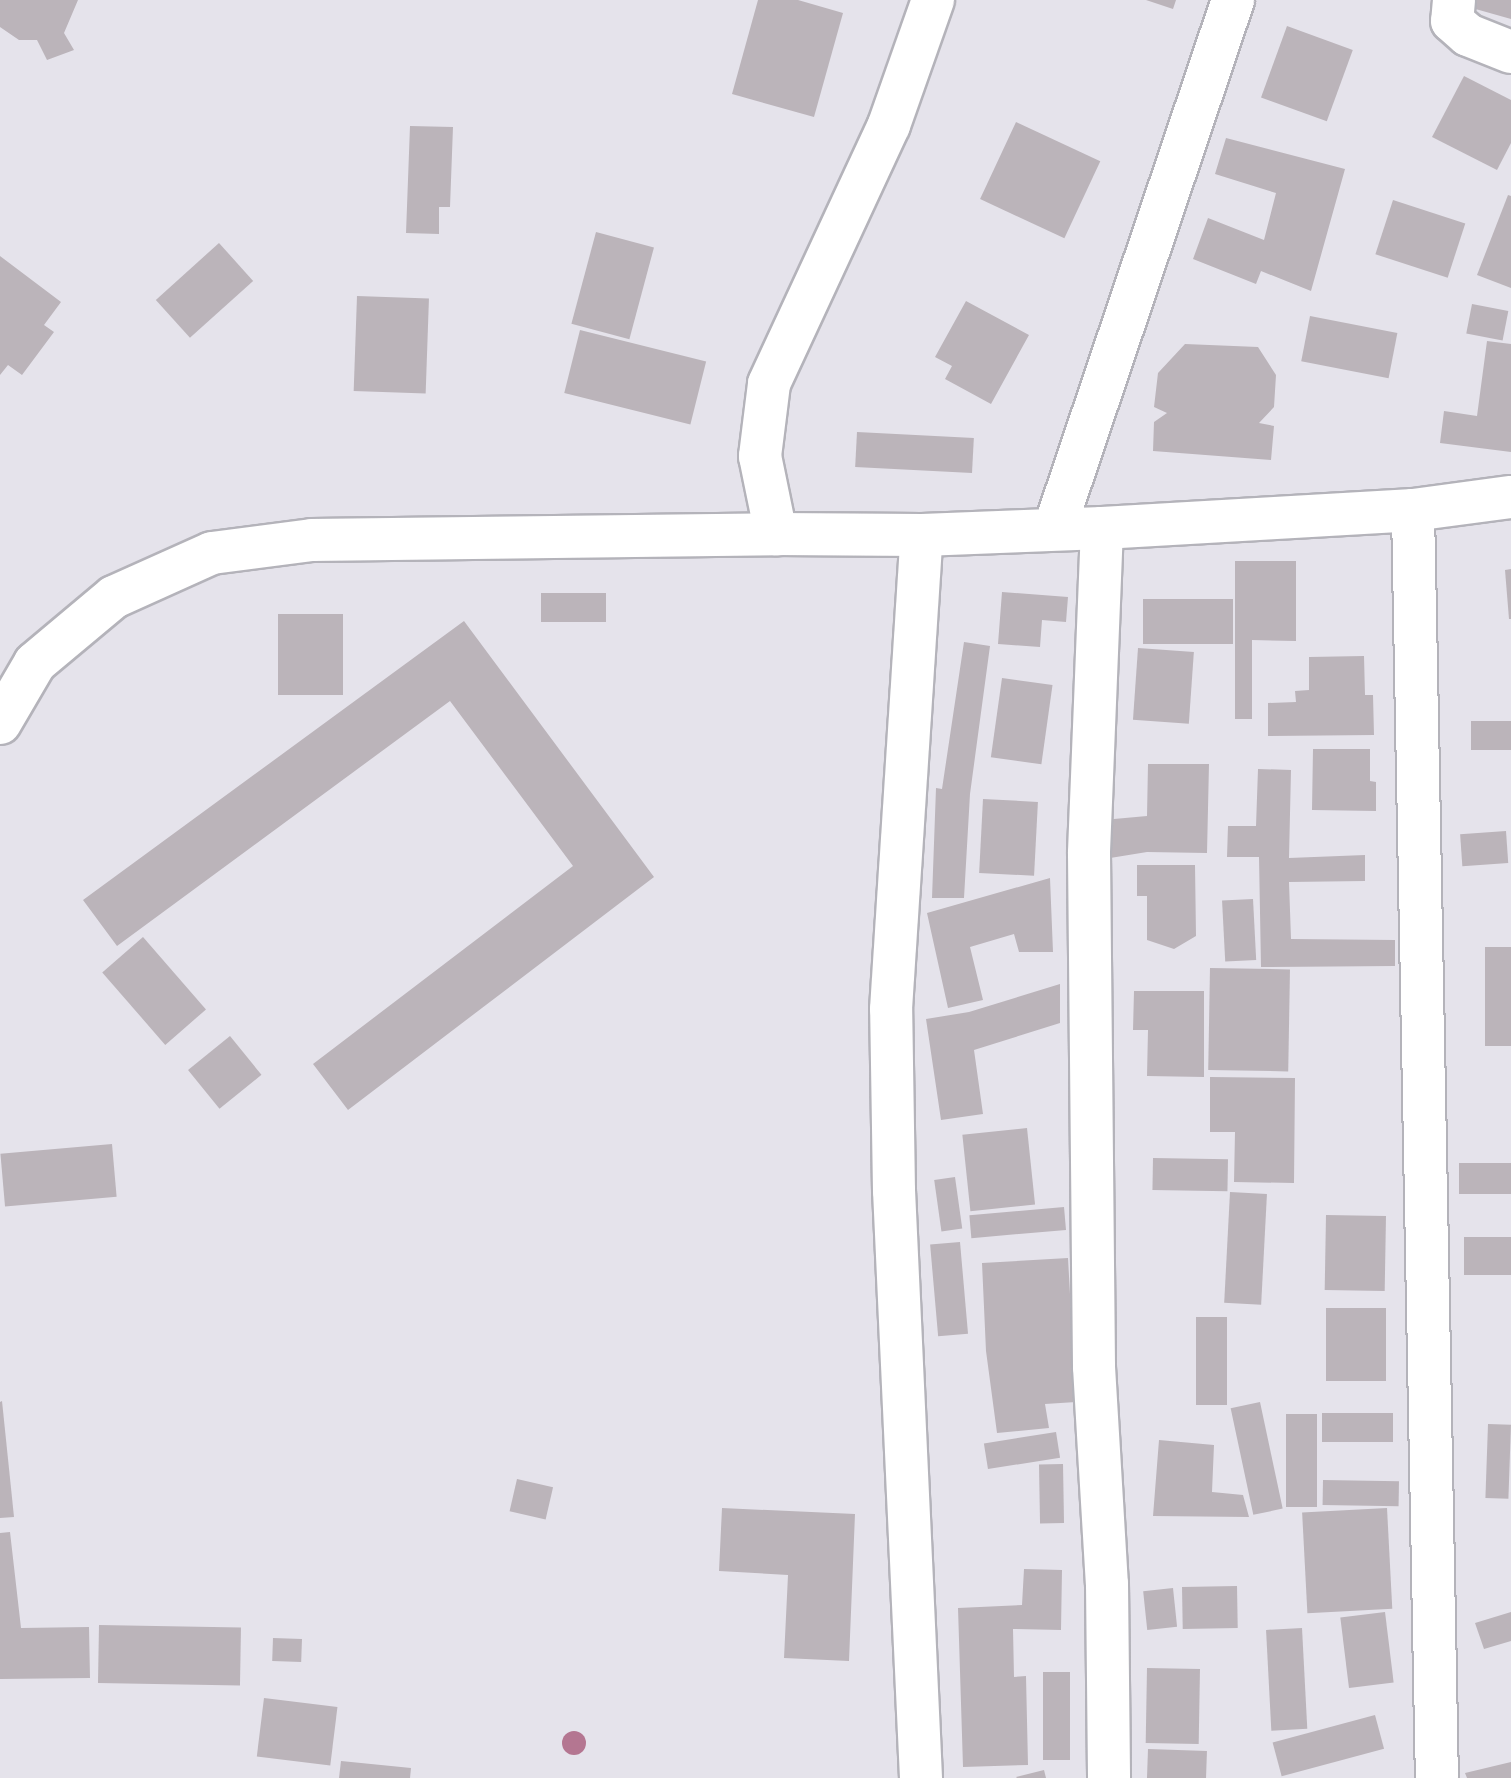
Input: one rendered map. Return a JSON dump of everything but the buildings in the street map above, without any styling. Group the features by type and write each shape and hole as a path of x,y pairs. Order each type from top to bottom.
{"street":[{"path":"776,534 760,456 769,384 889,125 933,0"},
{"path":"1055,527 1233,0"},
{"path":"1454,0 1452,21 1468,35 1511,52"},
{"path":"0,723 35,663 114,597 212,553 312,540 922,535 1055,527 1102,528 1413,510 1511,497"},
{"path":"1413,510 1437,1778"},
{"path":"1102,528 1089,854 1094,1367 1107,1584 1109,1778"},
{"path":"921,1778 894,1191 891,1009 922,535"}]}
